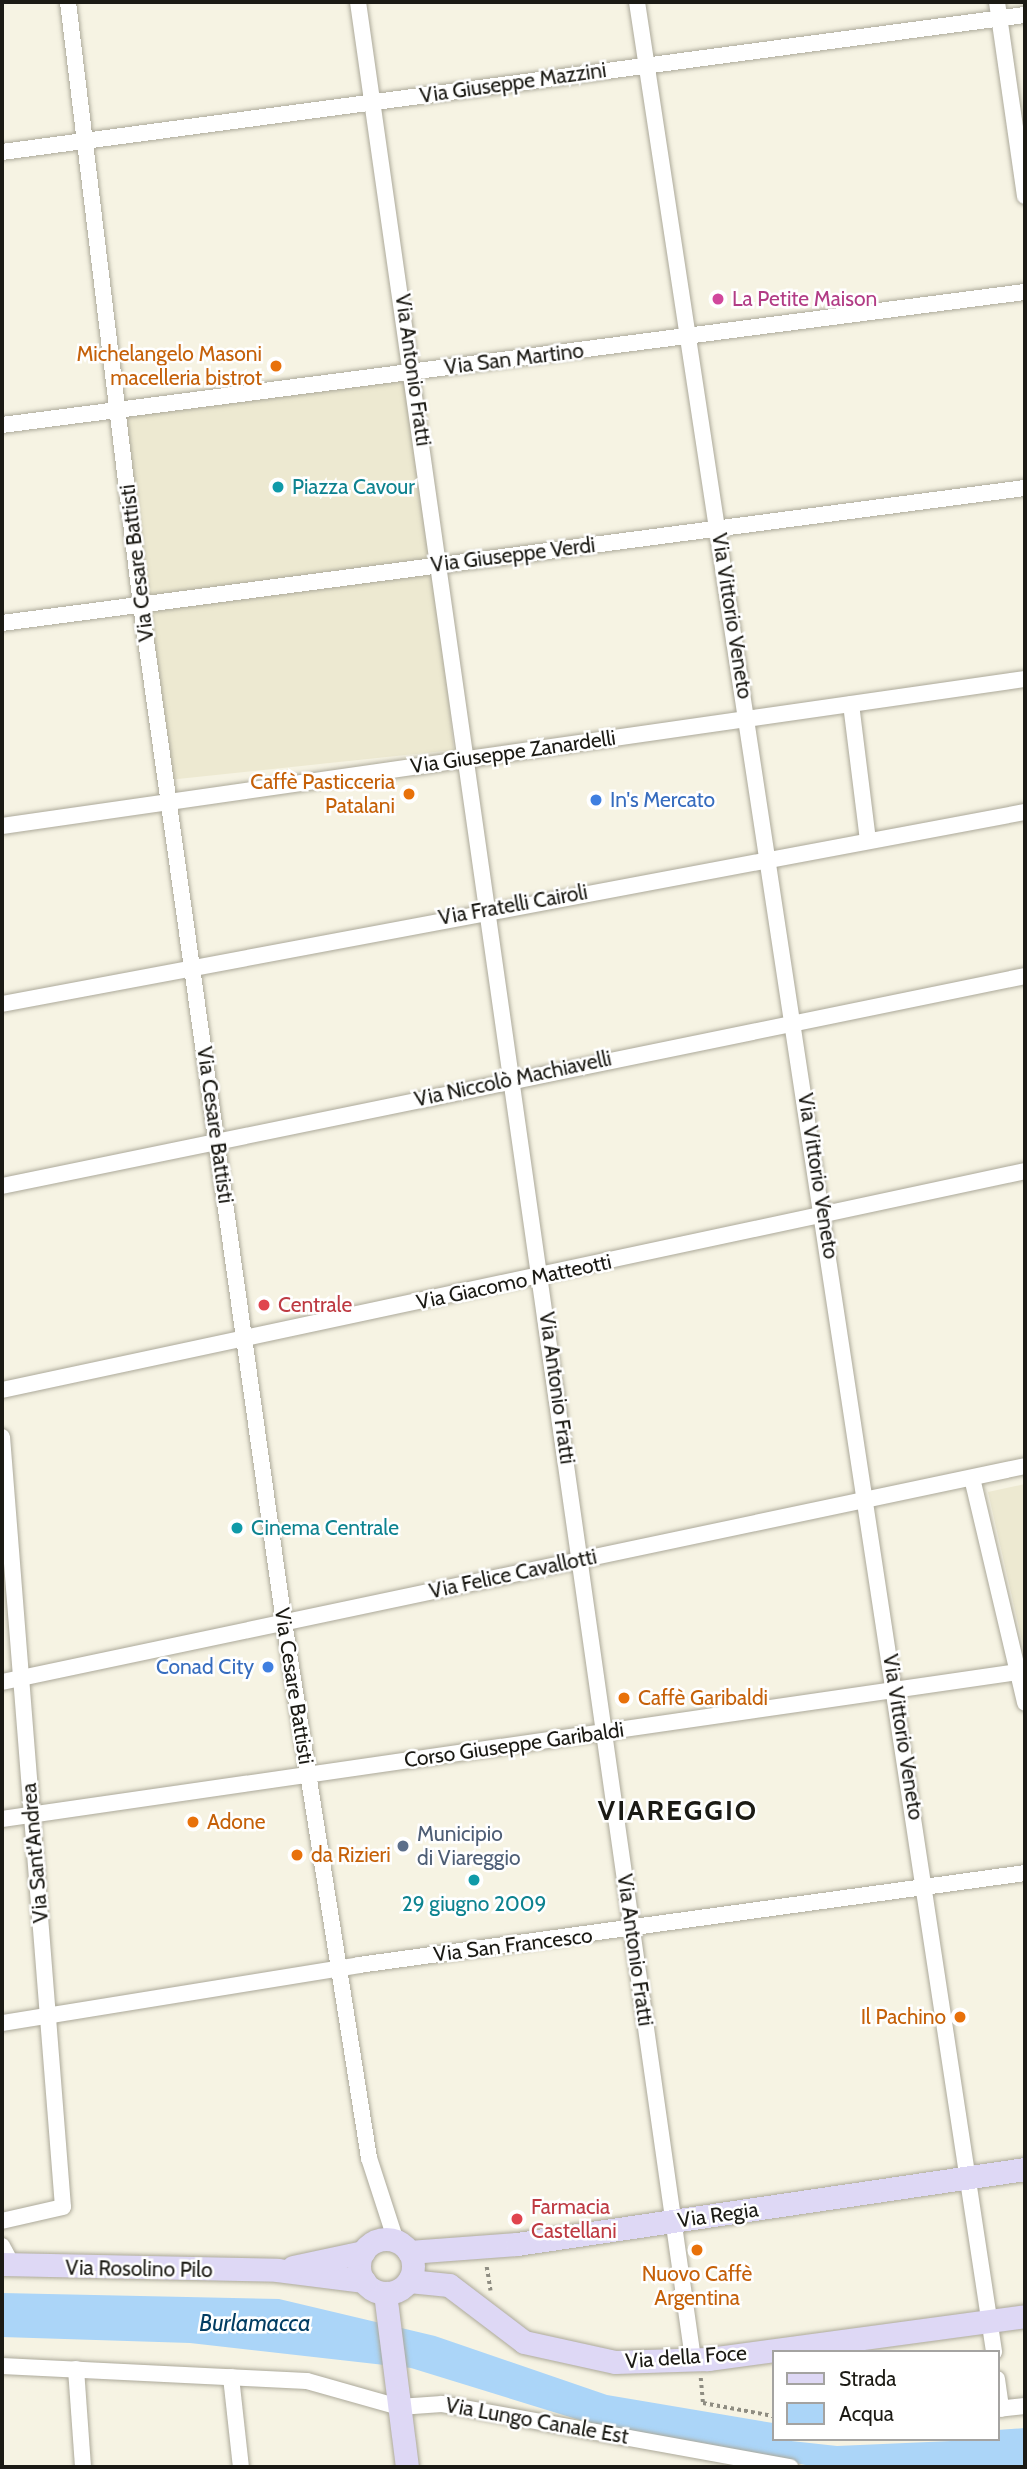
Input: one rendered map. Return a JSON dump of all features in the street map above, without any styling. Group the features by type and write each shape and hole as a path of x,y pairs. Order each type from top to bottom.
{"street":[{"name":"Via Cesare Battisti","path":"68,2 141,605 194,966 284,1622 369,2158 402,2247"},
{"name":"Via Antonio Fratti","path":"358,2 414,371 439,565 607,1732 632,1931 675,2221 701,2359"},
{"name":"Via Vittorio Veneto","path":"637,2 971,2177 994,2350"},
{"name":"Via Giuseppe Mazzini","path":"2,152 646,65 998,10 1025,15"},
{"path":"998,10 1025,196"},
{"name":"Via San Martino","path":"2,425 1025,292"},
{"name":"Via Giuseppe Verdi","path":"2,624 1025,488"},
{"name":"Via Giuseppe Zanardelli","path":"2,826 1025,679"},
{"path":"851,704 868,840"},
{"name":"Via Fratelli Cairoli","path":"2,1003 489,908 1025,812"},
{"name":"Via Niccolò Machiavelli","path":"2,1186 218,1143 794,1020 1025,976"},
{"name":"Via Giacomo Matteotti","path":"2,1390 541,1277 1025,1171"},
{"name":"Via Sant'Andrea","path":"2,1437 63,2207 2,2221"},
{"name":"Via Felice Cavallotti","path":"2,1682 1025,1466"},
{"path":"972,1478 1022,1671 1025,1703"},
{"name":"Corso Giuseppe Garibaldi","path":"2,1819 1022,1671"},
{"name":"Via San Francesco","path":"2,2023 338,1971 1025,1873"},
{"name":"Via Regia","path":"402,2247 484,2248 1025,2169"},
{"path":"386,2301 409,2281 402,2247 379,2240 363,2252 364,2281 386,2301 407,2467"},
{"name":"Via Rosolino Pilo","path":"277,2270 363,2252"},
{"name":"Via Rosolino Pilo","path":"5,2258 277,2270 364,2281"},
{"name":"Via della Foce","path":"409,2281 449,2285 500,2330 533,2346 615,2362 701,2359 772,2352"},
{"name":"Via della Foce","path":"798,2350 863,2344 1025,2316"},
{"name":"Via Lungo Canale Est","path":"2,2366 307,2381 398,2404 442,2403 790,2467"},
{"path":"76,2369 83,2467"},
{"path":"231,2377 241,2467"},
{"path":"999,2409 1025,2406"}],"path":[{"path":"484,2248 492,2300"},
{"path":"701,2359 709,2367 701,2368 703,2403 772,2416"}],"shaded area":[{"path":"414,371 454,750 156,781 117,402"},
{"path":"1025,1484 1025,1645 1023,1645 988,1492"}],"water":[{"name":"Burlamacca","path":"2,2293 279,2299 435,2336 607,2395 772,2423 772,2441 837,2446 999,2441 999,2430 1025,2428 1025,2467 816,2467 586,2422 411,2368 190,2343 2,2337"}],"place":[{"name":"La Petite Maison","path":"718,299"},
{"name":"Michelangelo Masoni macelleria bistrot","path":"276,366"},
{"name":"Piazza Cavour","path":"278,487"},
{"name":"Caffè Pasticceria Patalani","path":"409,794"},
{"name":"In's Mercato","path":"596,800"},
{"name":"Centrale","path":"264,1305"},
{"name":"Cinema Centrale","path":"237,1528"},
{"name":"Conad City","path":"268,1667"},
{"name":"Caffè Garibaldi","path":"624,1698"},
{"name":"Adone","path":"193,1822"},
{"name":"Municipio di Viareggio","path":"403,1846"},
{"name":"da Rizieri","path":"297,1855"},
{"name":"29 giugno 2009","path":"474,1880"},
{"name":"Il Pachino","path":"960,2017"},
{"name":"Farmacia Castellani","path":"517,2219"},
{"name":"Nuovo Caffè Argentina","path":"697,2250"}],"district":[{"name":"VIAREGGIO","path":"678,1810"}]}
